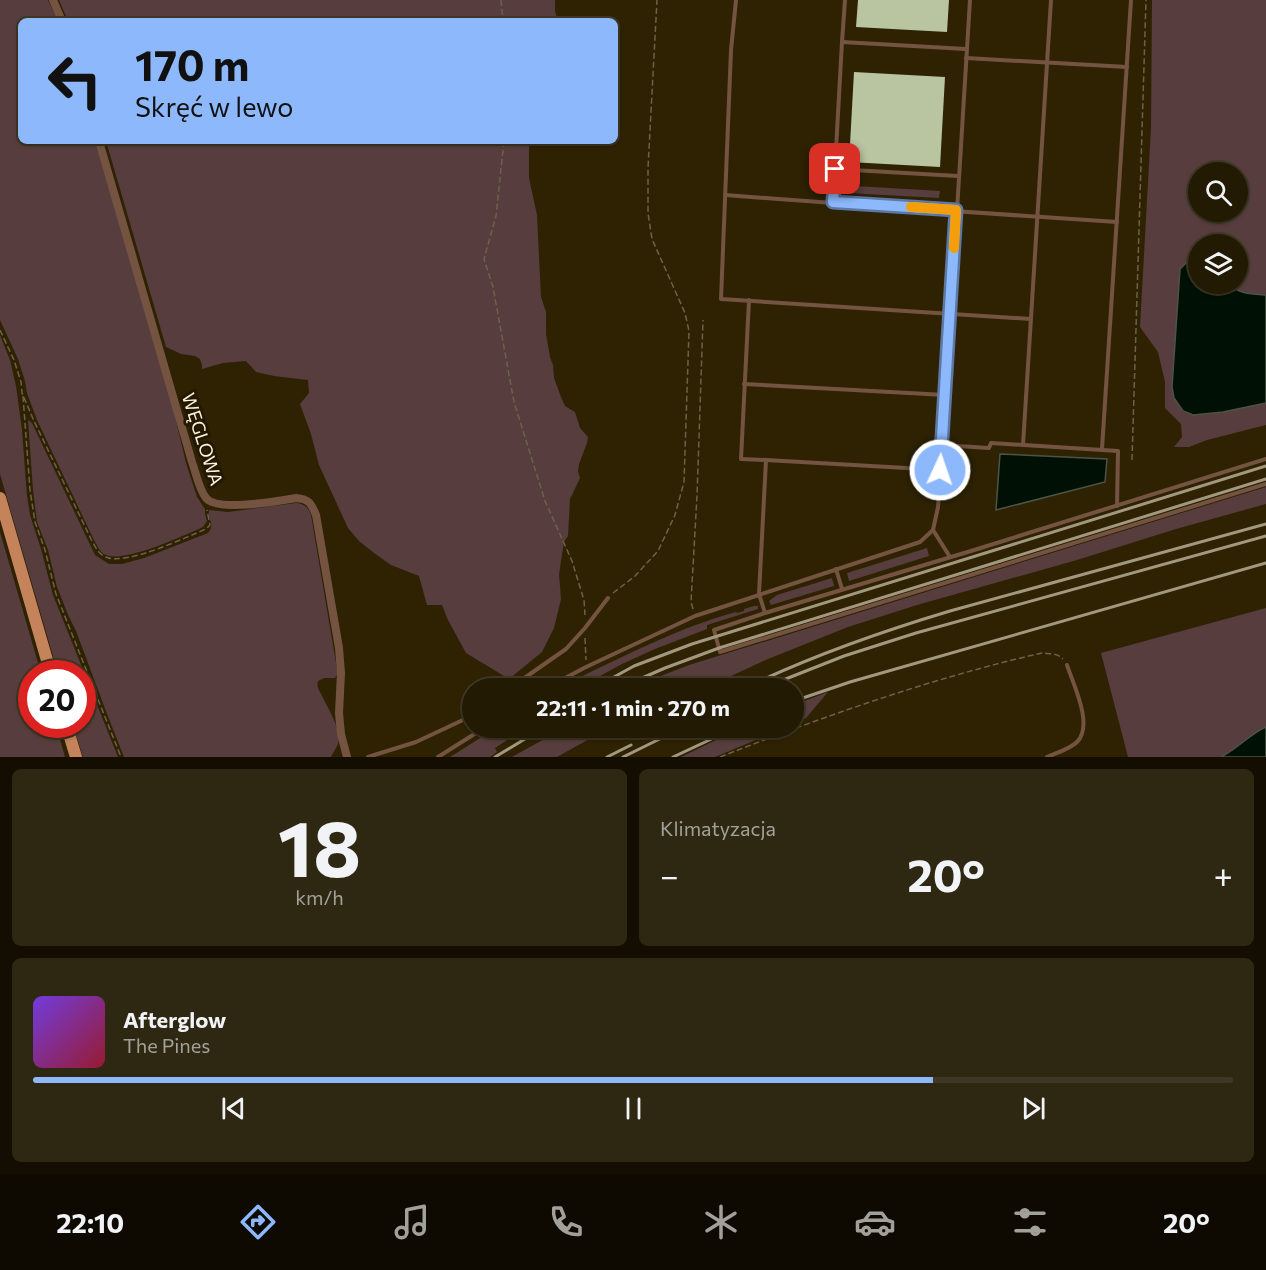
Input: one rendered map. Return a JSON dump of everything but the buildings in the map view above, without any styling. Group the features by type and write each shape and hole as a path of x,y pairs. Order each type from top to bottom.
{"main road":[{"path":"0,498 47,660"},
{"path":"70,738 75,757"}],"street":[{"path":"54,0 61,18"},
{"name":"WĘGLOWA","path":"100,144 192,462 204,495 210,502 222,505 296,498 308,501 313,508 318,525 339,648 340,728 347,757"}],"lane":[{"path":"736,0 731,50 721,299 1031,320"},
{"path":"833,202 845,0"},
{"path":"565,678 695,616 920,542 933,530 938,507 970,0"},
{"path":"1023,445 1051,0"},
{"path":"1102,449 1131,0"},
{"path":"842,42 966,49"},
{"path":"966,58 1127,67"},
{"path":"835,169 958,176"},
{"path":"725,195 1117,222"},
{"path":"748,300 741,459 940,470"},
{"path":"744,384 945,395"},
{"path":"942,445 989,448 991,443 1118,450 1117,506"},
{"path":"1266,459 714,630 720,652 1266,484"},
{"path":"765,613 759,594 766,460"},
{"path":"933,530 951,557"},
{"path":"836,569 842,589"},
{"path":"524,678 566,649 608,598"},
{"path":"1047,757 1077,742 1083,731 1084,720 1067,665"},
{"path":"368,757 416,742 462,720"},
{"path":"438,757 468,738"}],"path":[{"path":"501,0 503,18"},
{"path":"608,598 635,576 658,551 675,515 684,482 689,331 685,313 652,239 648,213 648,168 657,0"},
{"path":"1132,460 1146,0"},
{"path":"504,144 496,216 484,259 493,287 514,402 545,501 572,561 584,600 586,667"},
{"path":"695,616 691,602 703,320"},
{"path":"0,330 21,382 35,522 56,594 121,757"},
{"path":"22,393 79,515 102,556 114,560 137,556 206,529 210,525 207,513 210,502"},
{"path":"720,757 892,694 1012,659 1042,652 1060,657 1067,665"}],"shaded area":[{"path":"0,0 48,0 57,18 18,18 18,144 97,144 173,408 186,463 197,497 205,509 207,521 203,527 168,542 124,556 112,556 101,551 37,420 18,359 0,320"},
{"path":"59,0 555,0 557,18 67,18"},
{"path":"1152,0 1266,0 1266,295 1248,293 1248,234 1188,234 1188,264 1180,269 1172,387 1174,398 1183,411 1193,415 1223,412 1266,403 1266,425 1189,447 1174,447 1182,437 1181,424 1165,408 1165,382 1158,352 1140,327 1151,128"},
{"path":"107,144 529,144 529,178 537,215 541,297 546,312 546,334 554,378 565,406 575,412 580,428 588,437 579,464 580,478 570,499 568,536 564,542 559,574 561,599 554,628 542,652 510,678 466,653 442,605 427,605 419,576 391,565 359,541 348,528 319,465 300,404 309,393 308,380 256,372 246,361 223,363 202,369 200,359 166,347"},
{"path":"848,178 855,178 855,186 940,191 939,198 847,193"},
{"path":"1188,262 1188,294 1266,295 1266,403 1223,412 1193,415 1183,411 1174,398 1172,387 1180,269"},
{"path":"0,335 10,360 16,386 30,515 53,595 79,660 54,660 0,474"},
{"path":"28,420 32,423 95,555 109,564 122,564 144,558 208,533 211,527 209,510 228,512 296,503 304,505 311,515 337,669 335,678 324,678 318,681 319,690 338,733 338,744 331,757 124,757 96,685 96,660 87,660 57,587 48,550 37,522"},
{"path":"1000,454 1107,459 1105,482 996,510"},
{"path":"1266,487 1266,504 848,627 727,678 656,678 689,665"},
{"path":"0,532 37,660 18,660 18,738 60,738 65,757 0,757"},
{"path":"927,548 929,556 849,581 847,573"},
{"path":"832,578 834,586 771,605 769,601 777,595"},
{"path":"758,606 758,609 707,625 707,629 655,649 596,678 578,678 668,636 713,619 744,611 744,609"},
{"path":"1266,608 1266,727 1221,757 1128,757 1101,653"},
{"path":"828,692 804,719 804,701"},
{"path":"96,702 118,757 83,757 77,738 96,738"},
{"path":"1266,727 1266,757 1221,757 1254,734"},
{"path":"480,738 510,738 495,748 497,752 490,757 450,757"},
{"path":"546,738 591,738 557,757 512,757"},
{"path":"720,738 760,738 715,757 681,757"}],"railway":[{"path":"612,678 634,666 692,644 1266,466"},
{"path":"642,678 719,648 1266,479"},
{"path":"766,678 820,655 924,619 1266,524"},
{"path":"788,678 844,656 916,633 1266,536"},
{"path":"804,698 850,682 1266,563"},
{"path":"495,757 526,738"},
{"path":"623,757 662,738"},
{"path":"673,757 714,738"},
{"path":"607,757 631,745"}],"slow traffic":[{"path":"911,207 956,210 954,248"}],"route":[{"path":"835,169 833,202 956,210 940,470"}]}
